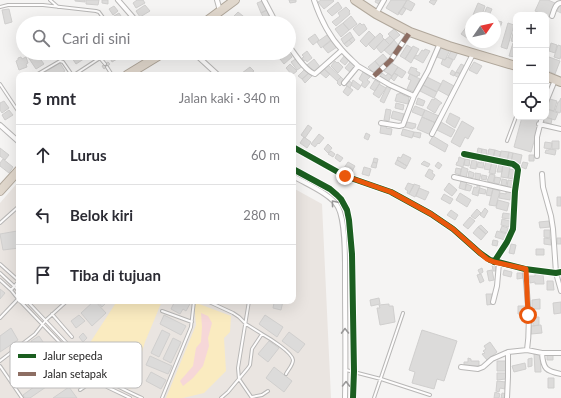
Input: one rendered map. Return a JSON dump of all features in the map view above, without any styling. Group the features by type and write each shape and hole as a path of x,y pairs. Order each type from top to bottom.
{"highway":[{"path":"213,16 235,0"},
{"path":"355,0 376,14 410,32 440,43 513,65"},
{"path":"132,72 151,60"},
{"path":"0,191 16,173"}],"street":[{"path":"118,0 132,16"},
{"path":"217,0 220,11"},
{"path":"264,0 272,16"},
{"path":"314,0 326,28 342,50 358,66 374,76 414,96"},
{"path":"376,14 384,0"},
{"path":"552,16 556,5 561,3"},
{"path":"374,76 391,60 410,32"},
{"path":"381,123 402,126 414,96 428,71 440,43"},
{"path":"296,55 306,68 315,74 342,50"},
{"path":"432,134 473,53"},
{"path":"202,60 215,72"},
{"path":"344,83 358,66"},
{"path":"549,97 558,81"},
{"path":"537,156 537,137 541,120"},
{"path":"0,124 16,139"},
{"path":"539,124 561,130"},
{"path":"296,149 345,176 391,192 445,222 484,257 496,262 526,269 556,273 561,272"},
{"path":"464,154 513,164 518,170 515,191 513,229 496,262 497,286 493,302"},
{"path":"296,171 330,189 341,199 347,210 352,254 353,398"},
{"path":"542,174 543,187 551,216 556,273 561,291"},
{"path":"454,177 515,191"},
{"path":"296,178 329,197 338,206 340,213 344,247 345,398"},
{"path":"526,269 528,315 527,350"},
{"path":"461,368 478,369 492,359 508,352 527,350 542,353 561,353"},
{"path":"507,398 508,352"},
{"path":"542,353 543,362 546,368 550,372 561,374"}],"lane":[{"path":"50,0 58,7"},
{"path":"0,7 8,5 43,5 96,11 102,16"},
{"path":"78,72 97,60"},
{"path":"102,60 105,64"},
{"path":"41,72 58,61 62,62 70,72"},
{"path":"107,67 110,72"},
{"path":"0,84 16,108"},
{"path":"507,141 515,120"},
{"path":"0,223 16,209"},
{"path":"0,264 16,278"},
{"path":"0,273 15,287 11,290"},
{"path":"0,280 16,296"},
{"path":"0,318 16,303"},
{"path":"23,304 59,342"},
{"path":"30,304 66,342"},
{"path":"25,342 35,334 46,320 64,304"},
{"path":"162,398 191,327 194,304"},
{"path":"214,304 239,316 246,324 285,350 293,361 286,374"},
{"path":"249,304 238,361 239,379 252,398 262,395 268,391"},
{"path":"162,311 192,322"},
{"path":"374,398 403,313"},
{"path":"52,314 72,337"},
{"path":"221,398 228,392 250,365 252,349 262,334"},
{"path":"0,361 10,353"},
{"path":"0,366 10,381"},
{"path":"346,370 381,379 430,395"},
{"path":"15,388 22,398"},
{"path":"109,388 130,398 132,393"},
{"path":"120,388 142,398"}],"shaded area":[{"path":"16,184 16,304 296,304 296,190 322,204 331,398 0,398 0,203"},
{"path":"115,304 161,304 142,352 142,342 90,342"},
{"path":"194,304 199,304 231,316 230,332 224,338 226,371 204,393 183,398 166,398 196,325"},
{"path":"201,313 208,316 212,323 208,338 209,346 203,366 193,378 183,386 180,381 193,366 196,348 201,342"}],"building":[{"path":"85,0 85,2 75,1"},
{"path":"86,0 99,0 98,5 86,4"},
{"path":"102,0 108,0 108,4 102,3"},
{"path":"137,0 143,0 145,3 136,8 133,3"},
{"path":"289,0 296,0 296,2 290,3"},
{"path":"321,0 334,1 324,9 318,2"},
{"path":"376,0 382,0 379,4 375,2"},
{"path":"391,0 407,0 398,15 386,8"},
{"path":"407,0 415,4 411,11 403,7"},
{"path":"431,0 437,0 434,5 429,2"},
{"path":"540,0 548,0 555,3 549,17 549,12 535,11"},
{"path":"262,1 267,10 261,13 257,3"},
{"path":"338,2 342,8 332,16 327,11"},
{"path":"478,3 485,6 483,12 474,12"},
{"path":"561,4 561,13 557,11"},
{"path":"145,5 150,11 139,16 136,11"},
{"path":"114,6 118,11 113,15 109,9"},
{"path":"346,7 350,11 350,14 336,26 332,22 340,16 338,13"},
{"path":"403,7 406,9 402,15 398,13"},
{"path":"487,7 492,9 491,12 485,12"},
{"path":"9,9 12,22 5,24 2,10"},
{"path":"267,10 269,16 263,16 261,13"},
{"path":"238,12 243,16 234,16"},
{"path":"119,13 121,16 114,16"},
{"path":"351,16 357,24 349,30 343,23"},
{"path":"343,23 349,30 341,37 335,29"},
{"path":"360,23 362,25 364,24 367,29 359,36 353,29"},
{"path":"508,23 513,25 507,49 501,47"},
{"path":"394,29 400,35 394,40 388,34"},
{"path":"465,29 465,37 461,34"},
{"path":"369,31 375,37 366,47 360,41"},
{"path":"350,32 353,37 344,44 341,39"},
{"path":"380,33 384,39 374,50 368,44"},
{"path":"315,34 319,40 313,45 308,39"},
{"path":"327,35 331,40 321,48 317,42"},
{"path":"390,36 394,40 390,45 385,40"},
{"path":"353,37 355,40 352,43 349,40"},
{"path":"384,39 390,45 381,53 376,47"},
{"path":"332,40 337,47 328,53 323,47"},
{"path":"349,40 352,43 347,47 344,44"},
{"path":"394,40 399,46 390,55 384,50"},
{"path":"513,43 513,57 509,56"},
{"path":"551,43 557,45 555,53 549,51"},
{"path":"407,45 412,48 405,59 400,56"},
{"path":"558,45 561,46 560,59 554,57"},
{"path":"413,46 419,49 411,63 405,59"},
{"path":"442,46 450,50 445,60 437,57"},
{"path":"425,49 430,51 423,63 414,58 416,55 418,56 422,50 424,51"},
{"path":"452,49 458,52 454,60 448,57"},
{"path":"307,51 312,58 307,62 306,60 304,61 302,58 304,57 302,55"},
{"path":"383,54 389,61 381,68 375,61"},
{"path":"345,55 350,59 345,65 340,61"},
{"path":"447,57 453,60 449,68 441,64 443,59 445,60"},
{"path":"549,57 560,61 555,74 549,71"},
{"path":"296,59 303,66 297,70 291,62"},
{"path":"314,59 320,67 313,73 307,65"},
{"path":"27,60 27,67 19,70 16,61"},
{"path":"30,60 41,60 44,64 36,69"},
{"path":"73,60 82,60 76,64"},
{"path":"281,60 289,60 284,64"},
{"path":"335,61 343,67 338,73 331,66"},
{"path":"351,61 357,66 351,73 345,68"},
{"path":"375,61 381,68 375,74 368,67"},
{"path":"108,62 110,64 104,69 102,66"},
{"path":"390,62 398,67 392,76 384,71"},
{"path":"474,62 482,66 477,74 469,70"},
{"path":"60,63 65,71 64,72 45,72"},
{"path":"290,64 297,71 289,72 286,68"},
{"path":"461,64 465,66 461,74 456,72"},
{"path":"328,65 341,77 337,81 324,69"},
{"path":"250,67 254,71 253,72 243,72"},
{"path":"398,67 406,72 402,78 394,73"},
{"path":"411,67 417,69 416,71 420,73 419,76 418,75 417,77 408,73"},
{"path":"323,68 330,74 326,78 319,72"},
{"path":"305,69 309,73 302,79 298,76"},
{"path":"452,70 456,73 454,76 450,74"},
{"path":"363,72 370,77 367,80 370,82 365,88 361,85 363,82 359,79"},
{"path":"456,72 461,74 459,78 454,75"},
{"path":"309,73 312,76 305,83 302,79"},
{"path":"382,73 386,76 388,73 392,76 388,82 380,76"},
{"path":"394,73 398,75 394,81 391,78"},
{"path":"410,74 420,79 414,92 407,89 411,80 408,79"},
{"path":"341,77 345,81 340,86 337,81"},
{"path":"427,77 441,84 437,92 423,85"},
{"path":"353,80 361,86 358,90 351,85"},
{"path":"375,80 380,83 375,91 370,88"},
{"path":"443,80 454,86 449,96 438,90"},
{"path":"349,81 352,83 350,88 346,85"},
{"path":"379,84 386,88 379,98 373,94"},
{"path":"423,85 437,92 434,98 420,91"},
{"path":"347,86 353,90 348,96 343,92"},
{"path":"387,86 391,88 384,103 380,101"},
{"path":"399,93 409,97 408,104 395,101 397,94"},
{"path":"418,98 425,101 423,106 416,104"},
{"path":"435,98 442,103 435,113 427,108 432,99 434,100"},
{"path":"561,98 561,109 560,113 555,111"},
{"path":"550,99 557,101 554,111 549,110"},
{"path":"4,101 9,108 2,113 0,110 0,103"},
{"path":"396,103 404,105 403,110 395,108"},
{"path":"415,106 425,110 422,116 412,112"},
{"path":"386,109 391,110 389,121 384,120"},
{"path":"9,110 13,115 5,120 2,115"},
{"path":"425,110 439,116 436,123 422,117"},
{"path":"549,110 558,113 555,120 549,118"},
{"path":"393,111 404,114 402,121 391,118"},
{"path":"450,113 460,118 455,128 446,122"},
{"path":"422,117 436,123 431,135 417,129"},
{"path":"549,118 552,119 551,124 543,121 549,120"},
{"path":"521,120 540,120 531,152 514,147"},
{"path":"462,121 474,128 468,139 465,137 460,147 451,142"},
{"path":"407,122 416,124 415,128 405,127"},
{"path":"441,122 455,130 451,137 437,130"},
{"path":"308,125 312,128 305,138 301,135"},
{"path":"381,125 392,129 391,135 380,133"},
{"path":"403,129 414,132 412,138 401,135"},
{"path":"414,132 421,133 420,138 413,136"},
{"path":"366,133 370,135 368,140 364,138"},
{"path":"319,134 324,138 315,147 311,144"},
{"path":"433,136 448,145 445,152 429,143"},
{"path":"304,137 311,142 307,148 300,143"},
{"path":"552,141 559,141 559,149 552,149"},
{"path":"545,142 552,143 551,149 544,148"},
{"path":"328,144 332,148 328,153 324,149"},
{"path":"0,148 9,155 5,160 0,156"},
{"path":"478,148 482,149 481,154 477,153"},
{"path":"482,149 487,150 486,157 481,155"},
{"path":"489,149 495,150 493,158 487,157"},
{"path":"495,150 501,152 499,159 493,158"},
{"path":"546,150 556,150 555,155 545,153"},
{"path":"331,151 335,154 333,157 328,154"},
{"path":"501,151 509,152 507,161 499,159"},
{"path":"509,152 513,153 511,162 507,161"},
{"path":"513,153 522,155 520,164 511,162"},
{"path":"337,154 343,158 340,162 335,158"},
{"path":"403,154 411,158 407,166 397,160 398,157 401,158"},
{"path":"529,155 534,155 534,161 529,161"},
{"path":"459,157 465,159 463,167 456,165"},
{"path":"374,158 378,159 377,163 373,162"},
{"path":"3,159 13,167 9,173 0,166"},
{"path":"465,159 470,160 469,166 464,165"},
{"path":"397,160 407,166 405,169 395,164"},
{"path":"472,160 477,161 476,169 470,168"},
{"path":"482,160 484,161 483,168 477,167 478,162 481,163"},
{"path":"424,161 430,164 428,167 421,164"},
{"path":"486,161 492,162 490,170 484,169"},
{"path":"348,162 355,166 351,173 344,168"},
{"path":"373,162 377,163 376,168 371,167"},
{"path":"438,162 442,165 439,169 435,166"},
{"path":"492,162 497,163 495,174 489,173"},
{"path":"523,162 528,163 526,169 521,167"},
{"path":"499,164 503,164 502,172 497,172"},
{"path":"503,164 510,166 508,178 501,177"},
{"path":"364,167 371,169 369,176 362,174"},
{"path":"462,167 468,169 466,178 460,176"},
{"path":"456,168 461,169 460,175 455,173"},
{"path":"429,169 433,171 432,173 435,175 432,180 425,176"},
{"path":"510,169 515,170 513,179 508,178"},
{"path":"469,171 474,173 473,178 468,177"},
{"path":"475,173 481,174 479,181 475,180"},
{"path":"490,174 495,175 493,183 487,181"},
{"path":"482,175 487,176 486,180 481,179"},
{"path":"495,177 501,178 499,184 494,183"},
{"path":"502,179 507,180 506,186 501,185"},
{"path":"508,180 514,181 512,188 507,187"},
{"path":"461,181 467,182 465,190 459,188"},
{"path":"408,183 414,185 409,194 405,189"},
{"path":"449,183 457,190 452,196 444,190"},
{"path":"414,184 420,186 415,197 409,194"},
{"path":"466,184 472,186 470,191 465,190"},
{"path":"477,185 480,186 478,196 472,194 474,187 477,188"},
{"path":"488,187 493,189 491,196 486,195"},
{"path":"419,188 429,192 425,200 416,196"},
{"path":"480,188 486,190 485,194 478,193"},
{"path":"493,189 500,191 496,206 489,205"},
{"path":"506,191 512,192 510,200 499,198 500,193 506,194"},
{"path":"460,193 471,200 467,207 456,200"},
{"path":"444,194 453,199 450,204 441,199"},
{"path":"557,197 561,197 561,206 557,206"},
{"path":"498,200 509,203 507,211 496,208"},
{"path":"485,208 488,211 484,218 480,215"},
{"path":"477,209 481,213 475,219 471,216"},
{"path":"451,210 458,215 455,220 447,215"},
{"path":"503,213 511,214 510,219 502,218"},
{"path":"470,217 475,221 468,229 463,225"},
{"path":"502,219 510,221 509,227 501,225"},
{"path":"549,221 550,227 540,228 539,222"},
{"path":"481,225 488,232 486,234 478,227"},
{"path":"502,226 508,228 507,233 500,231"},
{"path":"478,227 486,234 481,240 473,233"},
{"path":"544,230 550,230 550,238 544,237"},
{"path":"16,231 16,248 3,250 0,234"},
{"path":"497,231 507,234 505,240 495,237"},
{"path":"544,238 551,239 551,245 544,244"},
{"path":"557,238 561,238 561,244 557,244"},
{"path":"493,240 498,241 497,246 492,245"},
{"path":"511,244 516,245 514,254 509,253"},
{"path":"536,249 544,249 544,255 536,255"},
{"path":"495,263 496,271 493,271 492,264"},
{"path":"482,268 483,272 480,274 478,270"},
{"path":"492,270 494,280 489,281 487,271"},
{"path":"504,270 512,272 511,277 503,275"},
{"path":"517,273 522,273 523,278 517,279"},
{"path":"481,274 484,281 480,283 477,275"},
{"path":"535,274 543,274 544,284 535,284 535,282 530,283 529,276 535,276"},
{"path":"547,281 553,281 554,290 547,290"},
{"path":"0,289 5,293 0,299"},
{"path":"486,294 492,294 493,304 487,305"},
{"path":"379,298 380,304 371,306 370,300"},
{"path":"540,299 540,309 532,309 532,300"},
{"path":"561,302 561,313 554,314 553,303"},
{"path":"91,304 98,304 106,313 92,326 81,313"},
{"path":"174,304 190,304 186,311 183,309 180,314 171,309"},
{"path":"274,304 282,304 281,310 273,308"},
{"path":"389,304 389,306 393,306 395,322 380,325 377,308 380,308 379,305"},
{"path":"518,306 526,306 526,314 518,314"},
{"path":"79,315 85,321 76,328 71,321"},
{"path":"164,315 186,326 181,335 160,324"},
{"path":"265,315 283,327 277,337 259,324"},
{"path":"530,317 539,317 539,325 533,326"},
{"path":"541,325 542,333 531,334 531,326"},
{"path":"11,328 18,340 15,342 10,342 10,345 0,352 0,336"},
{"path":"162,330 170,334 159,357 151,353"},
{"path":"422,330 457,341 444,381 437,379 434,389 412,383 415,372 409,370"},
{"path":"289,332 305,344 298,353 282,341"},
{"path":"83,333 87,338 83,342 79,337"},
{"path":"39,336 43,342 32,342 31,341"},
{"path":"173,338 181,342 171,363 163,359"},
{"path":"269,341 279,348 268,362 258,354"},
{"path":"490,342 497,352 487,360 482,354 485,353 483,351 486,349 484,346"},
{"path":"534,353 540,353 541,372 535,372"},
{"path":"547,353 553,354 553,360 547,360"},
{"path":"150,356 172,366 168,374 146,365"},
{"path":"468,358 471,359 471,361 479,361 479,366 464,365 464,362 468,362"},
{"path":"532,358 532,366 528,367 528,359"},
{"path":"497,361 506,361 507,371 497,371"},
{"path":"525,363 526,369 514,372 512,366"},
{"path":"274,367 292,381 284,392 266,378"},
{"path":"151,372 166,380 161,389 146,381"},
{"path":"497,373 506,373 506,379 497,380"},
{"path":"548,378 554,378 554,388 548,388"},
{"path":"497,381 506,382 505,389 500,388 499,392 496,391"},
{"path":"32,388 45,388 30,398 25,398 23,395"},
{"path":"70,388 77,398 53,398"},
{"path":"495,392 500,394 499,398 494,398"},
{"path":"502,393 507,394 506,398 501,398"}],"marked path":[{"path":"374,76 391,60 410,32"}],"cycle path":[{"path":"296,149 345,176 391,192 431,214 453,229 490,260 525,269 556,273 561,272"},
{"path":"464,154 513,164 518,170 515,191 513,229 507,242 494,262"},
{"path":"296,171 330,189 341,199 347,210 352,254 353,398"}],"route":[{"path":"345,176 391,192 445,222 487,259 526,269 528,315"}]}
